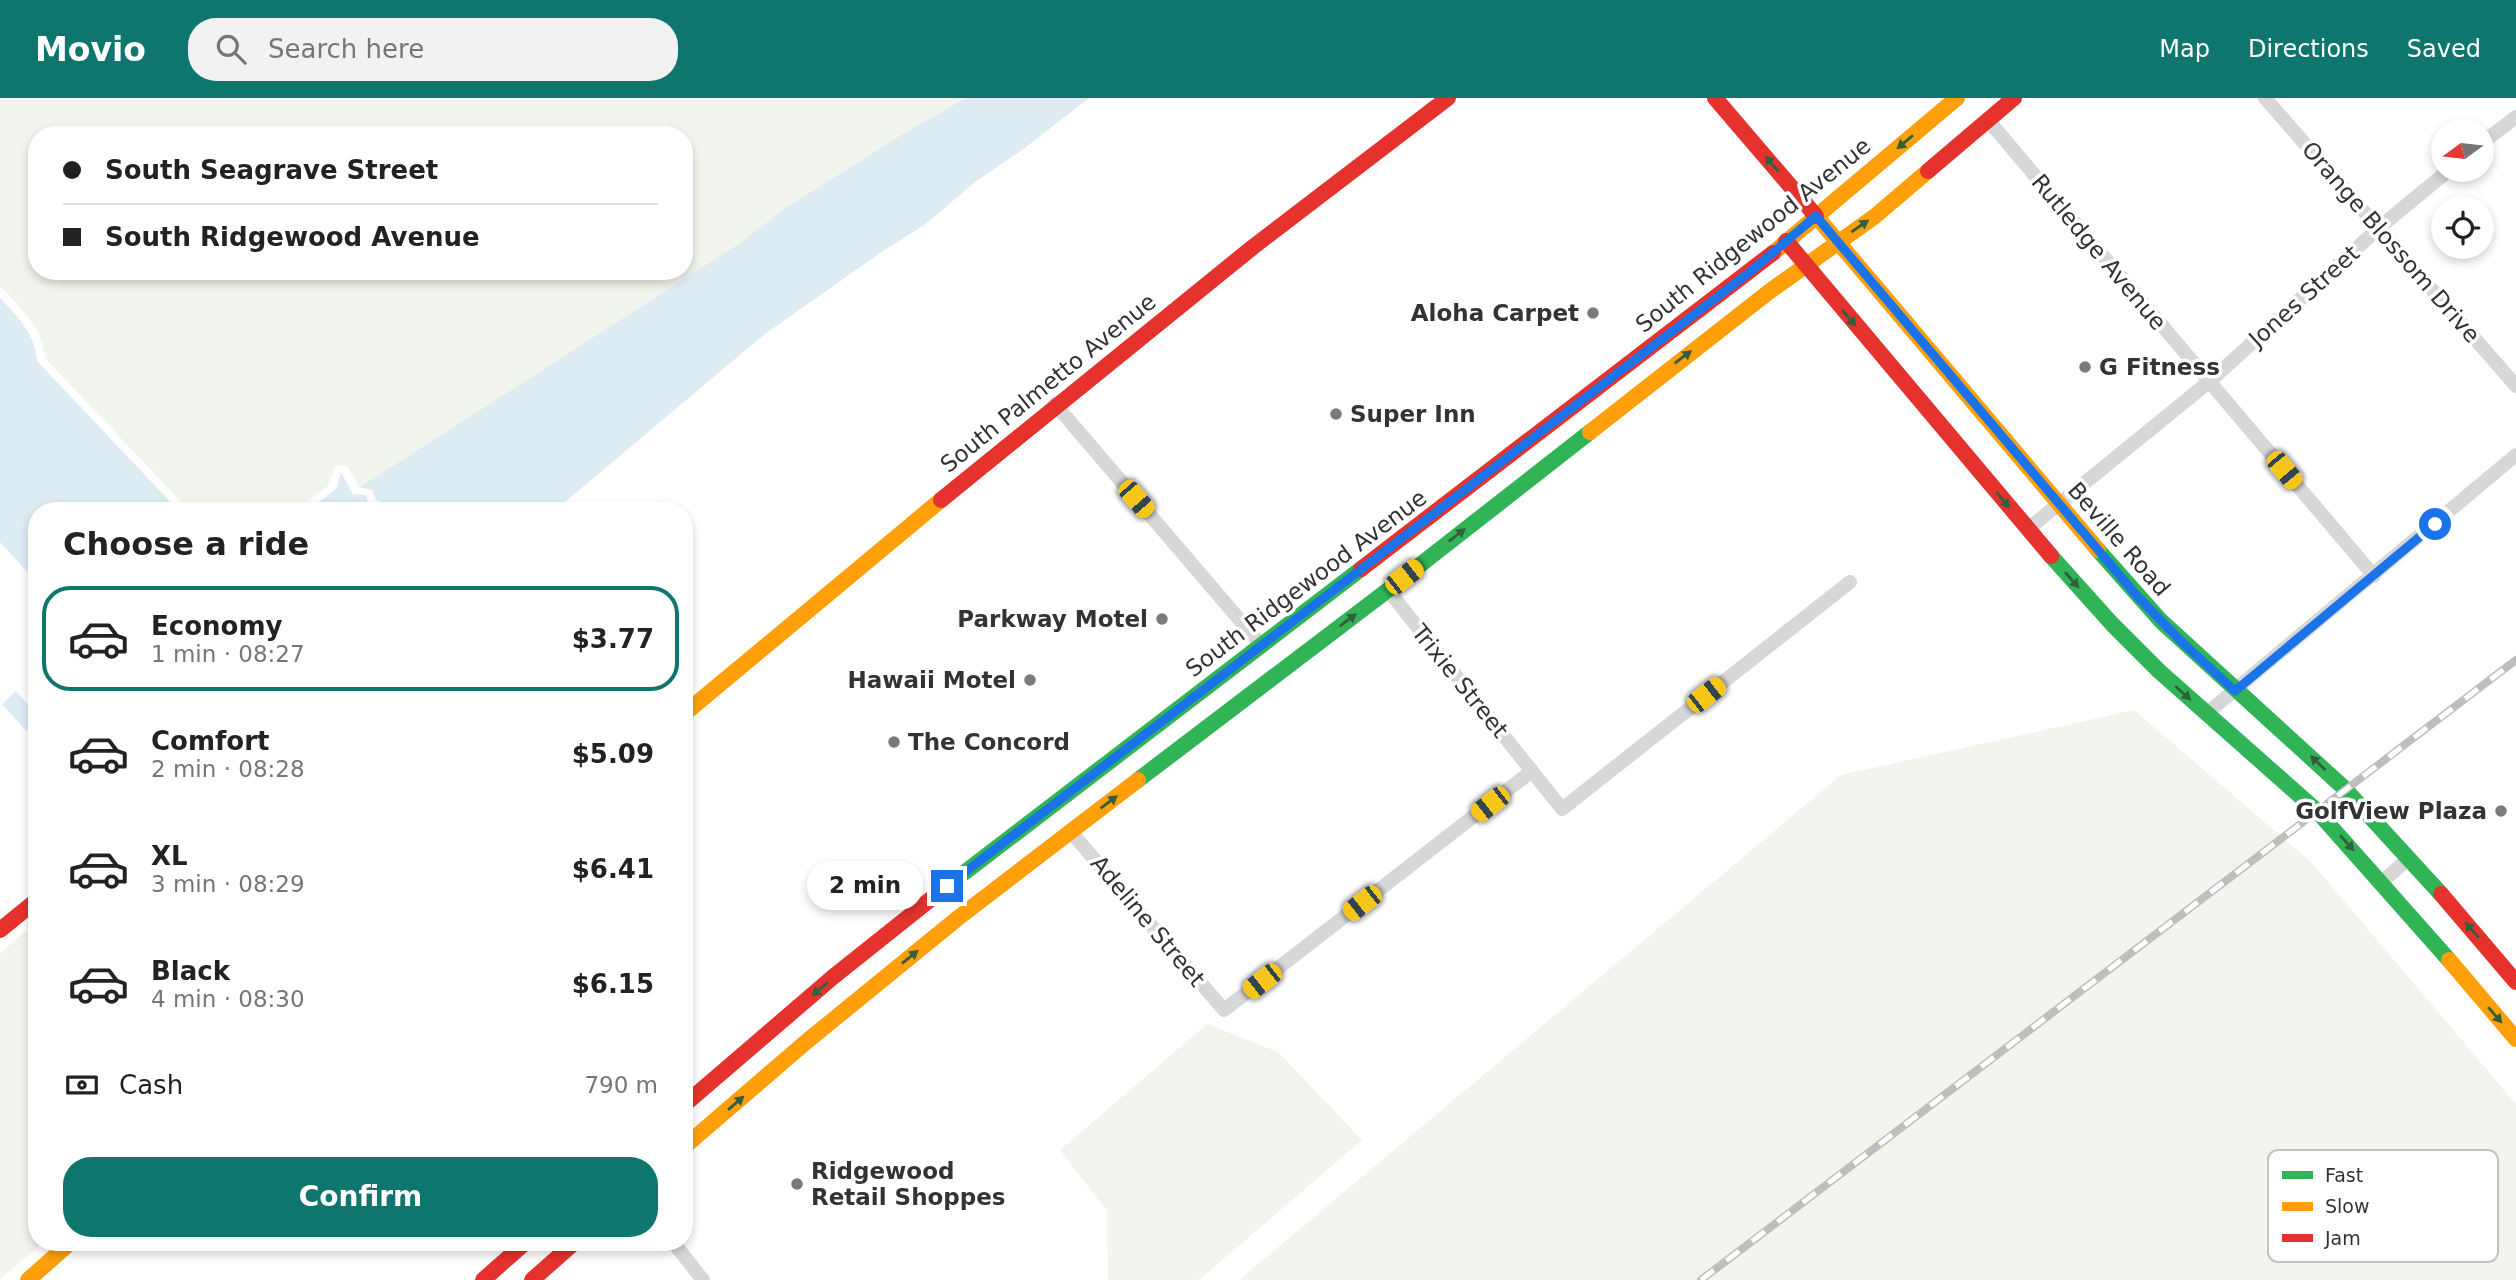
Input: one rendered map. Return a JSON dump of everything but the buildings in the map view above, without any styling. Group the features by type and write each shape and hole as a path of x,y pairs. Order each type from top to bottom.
{"main road":[{"name":"South Palmetto Avenue","path":"693,706 1055,404 1338,179 1448,98"},
{"name":"Beville Road","path":"1715,98 2140,600 2235,691 2291,736 2346,789 2516,982"},
{"name":"South Ridgewood Avenue","path":"693,1097 906,918 1751,271 1957,98"},
{"path":"693,1139 871,989 1071,831 1388,590 1671,366 1874,217 2014,98"},
{"path":"1786,241 2112,624 2206,714 2318,811 2516,1039"},
{"path":"1404,577 1437,529 1438,510"},
{"path":"1071,831 1075,808 1105,765"},
{"path":"0,930 28,907"},
{"path":"28,1280 61,1251"},
{"path":"483,1280 516,1251"},
{"path":"532,1280 565,1251"}],"street":[{"name":"Orange Blossom Drive","path":"2265,98 2516,386"},
{"path":"2494,134 2516,117"},
{"name":"Rutledge Avenue","path":"1987,120 2374,576"},
{"name":"Jones Street","path":"2028,528 2210,381 2380,227 2434,182"},
{"path":"1055,404 1262,646"},
{"path":"2206,714 2516,455"},
{"name":"Trixie Street","path":"1388,590 1562,809 1850,582"},
{"name":"Adeline Street","path":"1071,831 1224,1010 1532,771"},
{"path":"2382,882 2409,858"},
{"path":"680,1251 703,1280"}],"shaded area":[{"path":"0,98 966,98 906,132 784,209 740,243 693,273 693,126 28,126 28,280 682,280 360,487 347,466 338,465 334,468 329,485 306,502 181,502 45,358 40,337 22,309 0,286"},
{"path":"966,98 1089,98 974,183 923,226 765,334 565,502 382,502 376,500 372,490 359,487 355,481 360,487 682,280 693,280 693,273 740,243 784,209 906,132"},
{"path":"0,298 29,335 37,361 170,502 28,502 28,573 0,542"},
{"path":"341,472 353,494 367,495 368,502 319,502 337,488"},
{"path":"16,691 28,705 28,729 26,731 2,704"},
{"path":"2134,710 2311,862 2516,1104 2516,1280 1239,1280 1841,775"},
{"path":"28,930 28,1251 33,1251 0,1279 0,953"},
{"path":"1207,1024 1278,1052 1362,1140 1199,1280 1108,1280 1107,1211 1060,1150"}],"railway":[{"path":"1701,1280 2516,660"}],"traffic: fast":[{"path":"1138,780 1590,432"},
{"path":"2098,550 2161,621 2343,787 2441,894"},
{"path":"2051,556 2159,671 2317,811 2449,960"},
{"path":"956,879 1361,569"}],"traffic: slow":[{"path":"1773,253 1957,98"},
{"path":"1590,432 1770,291 1874,217 1928,171"},
{"path":"1816,216 2098,550"},
{"path":"693,707 941,500"},
{"path":"693,1139 806,1042 958,918 1138,780"},
{"path":"2449,960 2516,1039"},
{"path":"28,1280 61,1251"}],"traffic: jam":[{"path":"941,500 1253,247 1448,98"},
{"path":"1715,98 1816,216"},
{"path":"1928,171 2014,98"},
{"path":"1786,241 2051,556"},
{"path":"1361,569 1773,253"},
{"path":"693,1097 833,977 956,879"},
{"path":"2441,894 2516,982"},
{"path":"0,930 28,907"},
{"path":"483,1280 516,1251"},
{"path":"532,1280 565,1251"}],"place":[{"name":"Aloha Carpet","path":"1593,313"},
{"name":"G Fitness","path":"2085,367"},
{"name":"Super Inn","path":"1336,414"},
{"name":"Parkway Motel","path":"1162,619"},
{"name":"Hawaii Motel","path":"1030,680"},
{"name":"The Concord","path":"894,742"},
{"name":"GolfView Plaza","path":"2501,811"},
{"name":"Ridgewood Retail Shoppes","path":"797,1184"}],"route":[{"path":"947,886 1751,271 1816,216 2137,596 2235,691 2435,524"}]}
